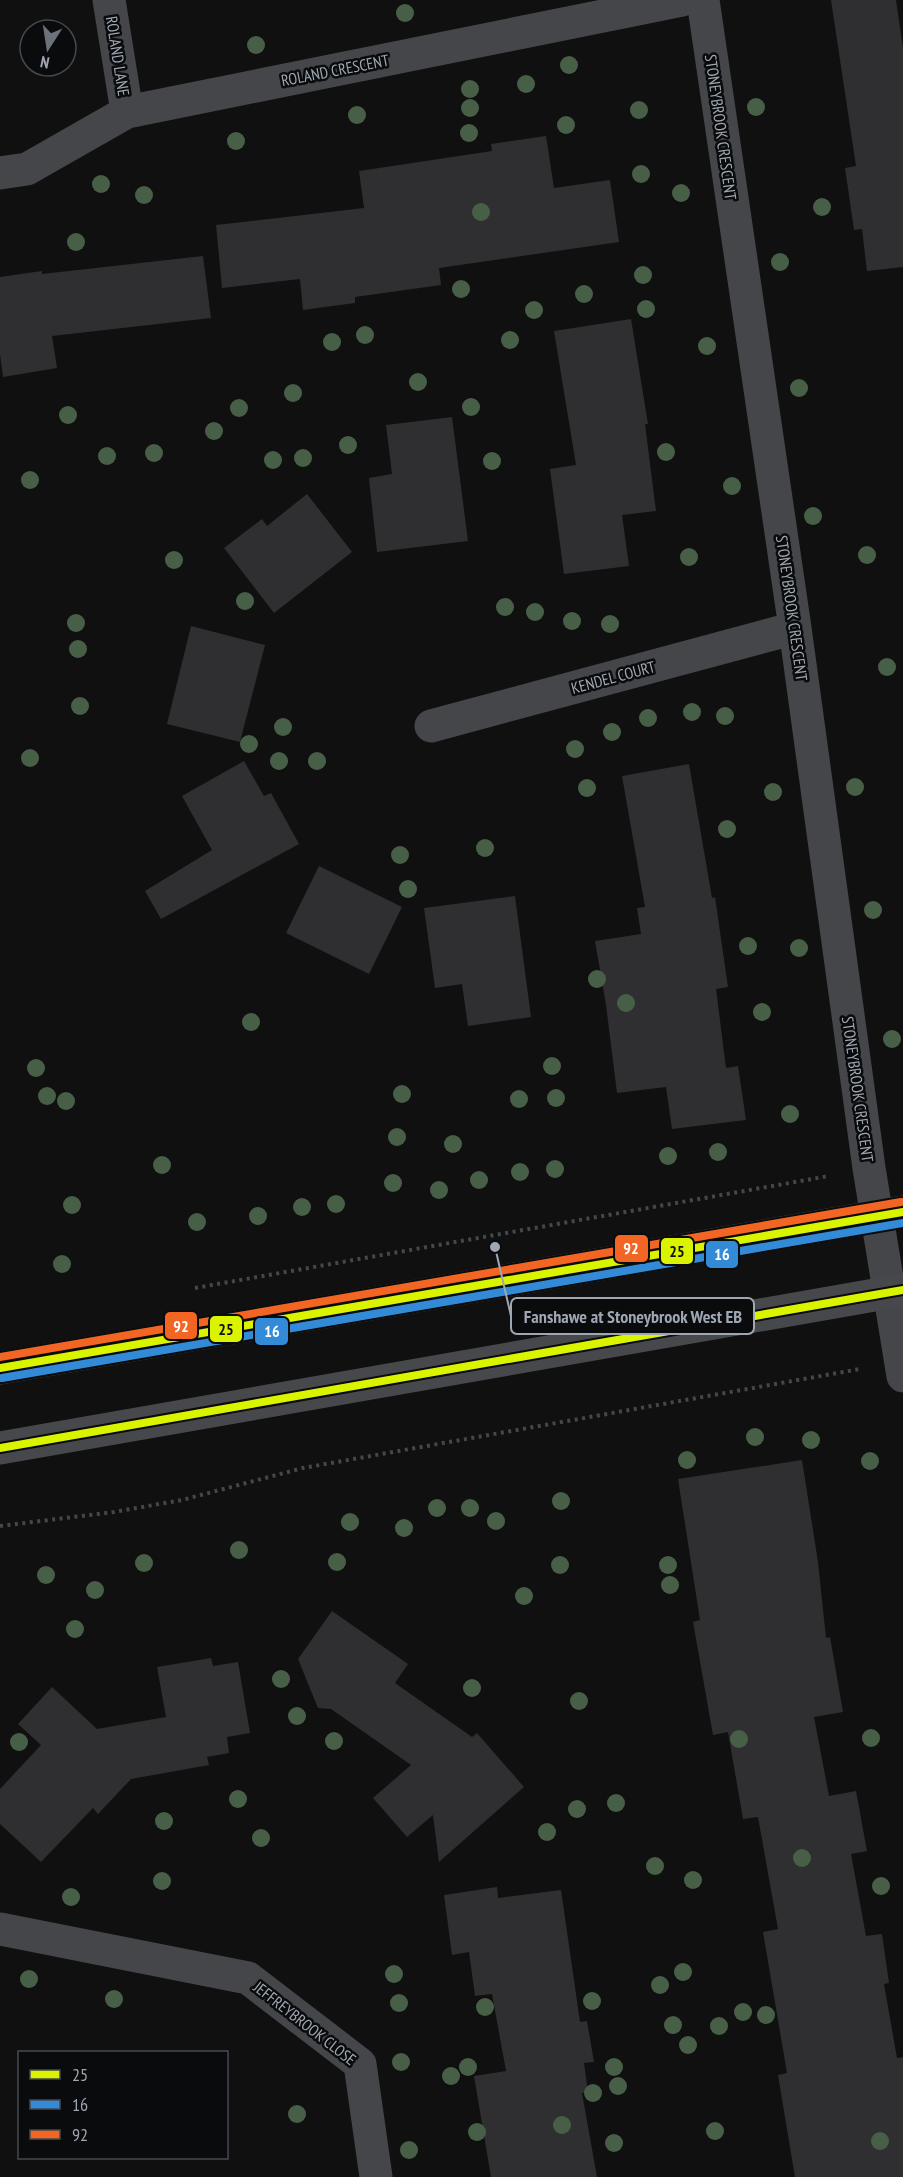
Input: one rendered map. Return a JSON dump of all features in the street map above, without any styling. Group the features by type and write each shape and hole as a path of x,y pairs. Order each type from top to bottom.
{"main road":[{"path":"0,1368 890,1214"},
{"path":"0,1448 897,1291"}],"street":[{"name":"ROLAND LANE","path":"109,0 127,112"},
{"name":"ROLAND CRESCENT","path":"0,172 27,168 127,112 682,0"},
{"name":"STONEYBROOK CRESCENT","path":"703,0 795,628 869,1168 890,1214 903,1376"},
{"name":"KENDEL COURT","path":"432,726 795,628"},
{"name":"JEFFREYBROOK CLOSE","path":"0,1929 248,1978 360,2064 376,2177"}],"path":[{"path":"189,1289 807,1180"},
{"path":"0,1526 114,1512 171,1502 303,1468 838,1373"}],"building":[{"path":"831,0 896,0 903,48 903,267 867,271 862,229 854,230 845,168 856,166"},
{"path":"546,136 554,188 610,180 619,242 439,268 441,285 355,297 355,303 303,310 300,279 222,288 216,225 364,208 359,171 492,151 491,144"},
{"path":"203,256 211,318 52,336 57,368 3,377 0,354 0,277"},
{"path":"631,319 648,424 645,424 656,511 622,515 629,566 564,574 550,469 576,465 554,331"},
{"path":"452,417 468,541 377,552 369,478 392,474 386,425"},
{"path":"307,494 352,552 274,613 224,548 262,519 267,526"},
{"path":"191,626 265,645 240,742 167,724"},
{"path":"244,761 264,796 271,793 299,844 161,919 145,891 212,850 182,796"},
{"path":"689,764 712,898 715,897 728,987 716,989 726,1068 738,1066 746,1120 672,1129 666,1087 617,1093 595,941 641,934 637,908 645,907 622,776"},
{"path":"319,866 402,907 369,974 286,933"},
{"path":"515,896 531,1017 468,1026 462,984 435,988 424,908"},
{"path":"802,1460 818,1562 826,1638 830,1637 843,1712 814,1717 829,1796 856,1791 867,1851 851,1854 866,1936 882,1934 889,1983 884,1984 897,2058 903,2057 903,2177 795,2177 778,2075 787,2073 763,1932 778,1929 758,1817 743,1819 728,1732 713,1735 693,1622 700,1620 678,1479"},
{"path":"332,1611 408,1664 395,1683 472,1737 477,1733 524,1787 439,1862 433,1815 407,1837 373,1798 411,1765 331,1709 318,1708 298,1659"},
{"path":"211,1658 213,1666 238,1662 250,1733 227,1737 229,1753 207,1757 209,1765 131,1779 98,1814 93,1808 41,1862 0,1824 0,1789 41,1745 18,1724 52,1687 97,1729 166,1717 157,1667"},
{"path":"497,1887 498,1898 561,1890 580,2022 587,2021 594,2062 584,2063 588,2092 582,2093 597,2177 491,2177 474,2076 506,2071 492,1994 475,1996 469,1952 452,1955 444,1895"}],"transit line":[{"name":"92","path":"0,1357 901,1202"},
{"name":"25","path":"0,1368 903,1212"},
{"name":"16","path":"2,1378 903,1223"},
{"name":"25","path":"0,1448 903,1290"}],"place":[{"name":"Fanshawe at Stoneybrook West EB","path":"495,1247"}]}
